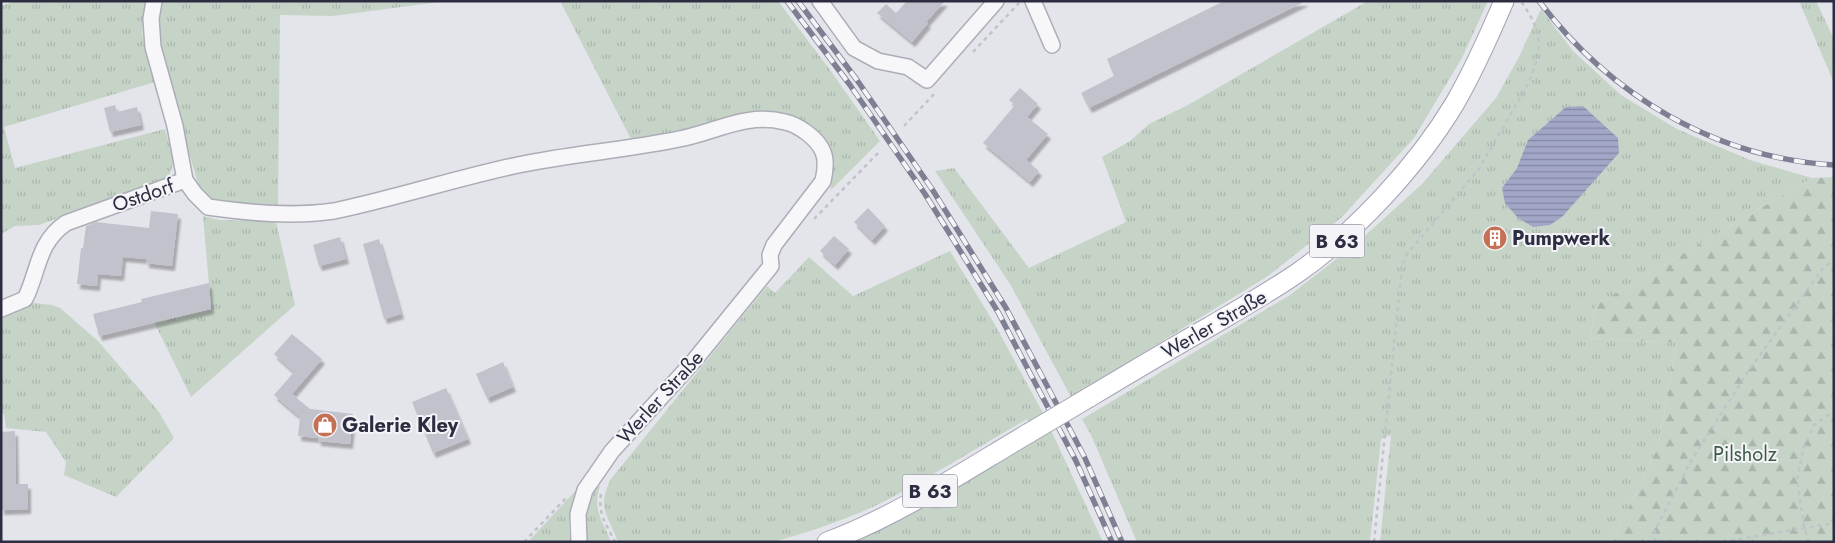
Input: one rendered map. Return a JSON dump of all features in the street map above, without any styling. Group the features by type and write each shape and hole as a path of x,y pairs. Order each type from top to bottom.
{"main road":[{"name":"Werler Straße","path":"827,542 853,532 899,509 1297,274 1352,228 1400,177 1424,148 1454,106 1483,50 1504,1"}],"street":[{"name":"Ostdorf","path":"1,309 25,299 42,251 52,235 66,223 185,180 175,126 153,47 151,20 154,1"},
{"path":"820,1 854,48 878,61 908,68 926,80 996,1"},
{"path":"1033,1 1052,45"},
{"name":"Werler Straße","path":"185,180 208,207 276,214 315,214 352,208 518,165 680,139 743,120 768,119 786,122 799,127 814,140 823,151 826,169 823,181 774,245 770,255 771,266 693,362 612,451 585,490 578,514 579,542"}],"path":[{"path":"1374,542 1402,266 1407,254 1479,168 1528,84 1538,58 1539,44 1537,30 1521,1"},
{"path":"812,222 881,150"},
{"path":"1655,542 1654,530 1690,460 1749,370 1824,267 1834,261"},
{"path":"1809,542 1804,527 1797,479 1804,446 1814,425 1834,411"},
{"path":"602,488 600,506 603,521 615,542"},
{"path":"1724,542 1834,523"}],"green space":[{"path":"15,1 146,1 142,34 155,82 4,127 15,168 165,129 174,162 169,176 39,225 15,226 1,234 1,6"},
{"path":"161,1 447,1 333,16 280,15 278,206 212,200 198,184 159,47 156,21"},
{"path":"560,1 778,1 880,141 831,190 830,151 806,125 797,119 783,114 753,112 739,114 675,132 631,139"},
{"path":"1368,1 1488,1 1462,58 1414,138 1341,218 1268,276 1071,397 1010,284 935,171 954,168 1029,268 1126,222 1102,157 1130,141 1149,124 1188,105"},
{"path":"1799,1 1816,1 1834,39 1834,83"},
{"path":"1541,9 1573,51 1621,95 1677,129 1750,160 1812,178 1596,305 1590,338 1677,343 1658,447 1612,542 1380,542 1391,435 1381,439 1370,542 1137,542 1091,435 1082,419 1290,295 1357,243 1422,184 1496,98 1519,57"},
{"name":"Pilsholz","path":"1834,177 1834,542 1612,542 1658,447 1677,343 1590,338 1596,305 1812,178"},
{"path":"203,216 219,220 276,221 295,305 191,397 154,322 211,309"},
{"path":"950,251 994,323 1043,413 1103,542 847,542 1034,435 1027,419 877,505 788,538 773,542 618,542 607,518 604,505 604,497 611,479 767,286 775,293 809,257 853,296"},
{"path":"34,303 60,308 98,341 159,412 174,438 116,497 64,475 66,462 46,432 6,428 4,414 1,413 1,318"},
{"path":"600,486 597,502 598,509 611,542 587,542 585,528 588,507 597,487"},
{"path":"578,488 570,514 571,542 528,542"}],"water":[{"path":"1583,106 1618,138 1619,153 1562,217 1550,225 1533,227 1518,218 1505,203 1502,188 1517,168 1528,140 1566,107"}],"building":[{"path":"907,1 945,1 926,22 928,23 912,42 877,13 886,4 896,13"},
{"path":"1224,1 1306,1 1089,108 1081,93 1114,76 1107,59"},
{"path":"1020,88 1038,104 1027,117 1048,134 1026,160 1039,171 1030,182 983,143 1015,105 1009,100"},
{"path":"115,105 117,112 137,107 141,125 110,132 104,108"},
{"path":"868,208 885,226 872,240 854,222"},
{"path":"151,211 178,214 172,266 146,263 146,259 123,257 121,276 98,274 97,286 77,284 81,248 83,248 86,226 96,222 149,228"},
{"path":"834,236 849,249 835,265 820,251"},
{"path":"340,237 346,259 319,266 313,245"},
{"path":"379,239 401,314 384,319 363,244"},
{"path":"209,283 211,309 99,336 93,314 142,302 141,299"},
{"path":"292,334 322,359 292,394 310,409 353,414 350,444 318,441 318,438 298,436 300,417 274,395 294,372 274,354"},
{"path":"503,362 513,387 487,398 476,374"},
{"path":"446,388 468,439 433,453 412,402"},
{"path":"15,431 16,484 28,484 28,509 1,510 1,432"}],"railway":[{"path":"787,1 850,85 925,194 998,312 1076,461 1112,542"},
{"path":"798,1 857,80 932,189 1006,308 1084,456 1122,542"},
{"path":"1539,1 1567,35 1598,65 1632,92 1669,116 1707,135 1748,150 1790,160 1834,165"}],"place":[{"name":"Pumpwerk","path":"1495,238"},
{"name":"Galerie Kley","path":"325,425"}]}
